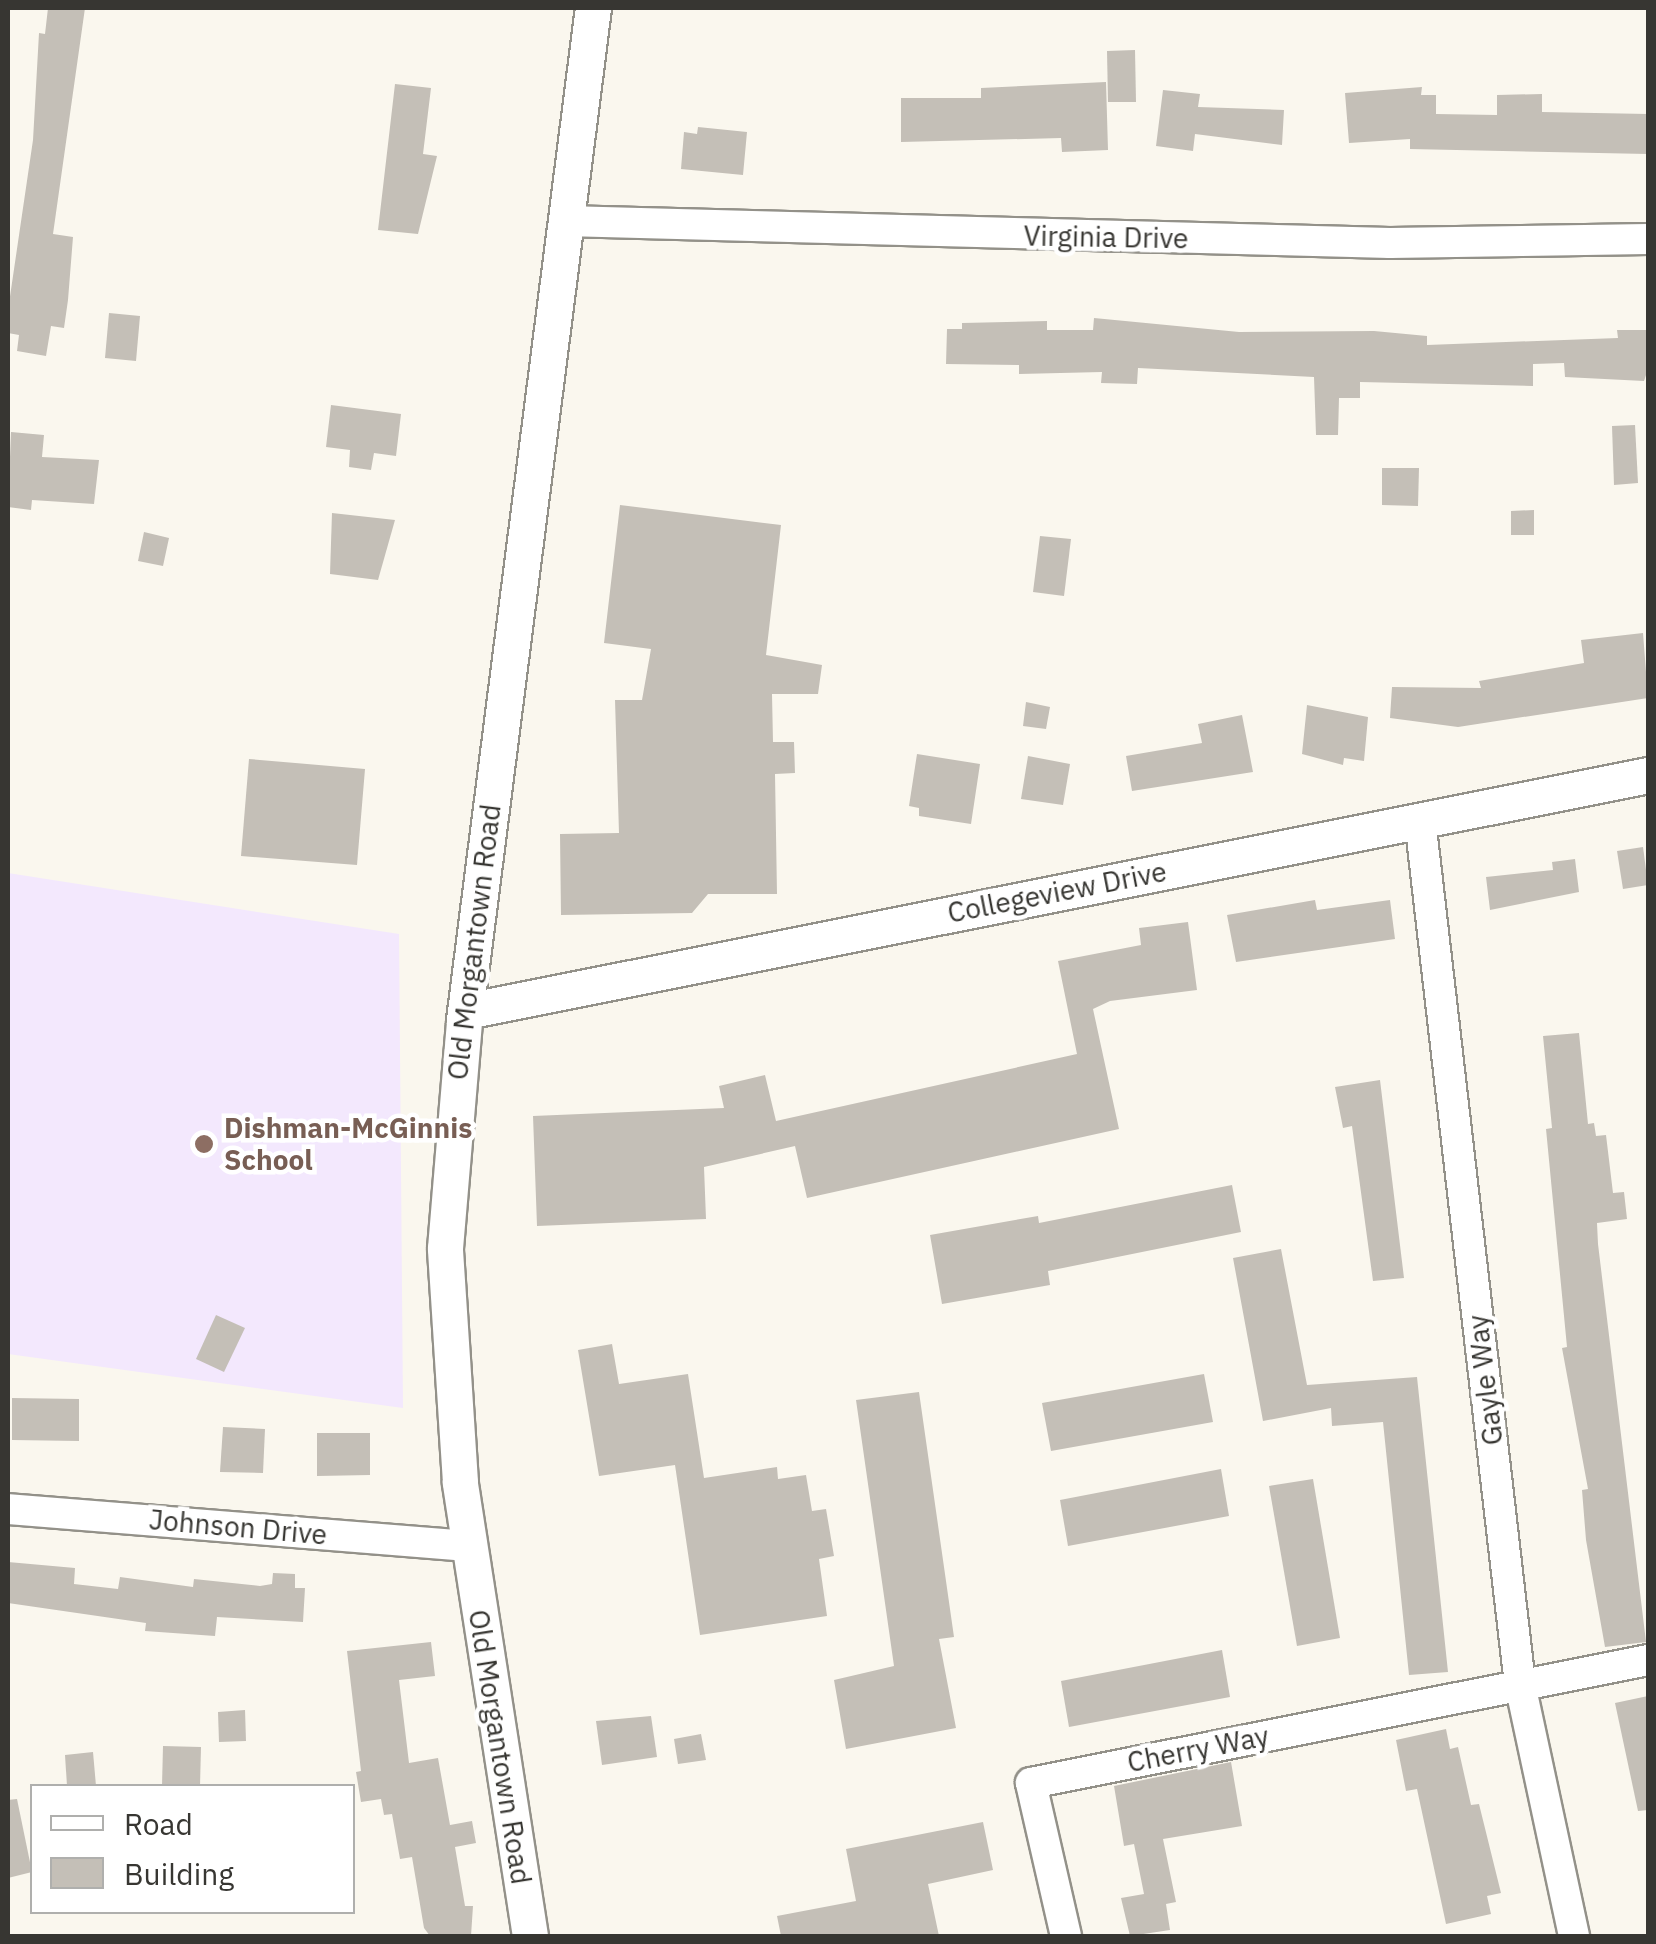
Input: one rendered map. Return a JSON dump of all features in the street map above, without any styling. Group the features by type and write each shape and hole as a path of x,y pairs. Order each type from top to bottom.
{"street":[{"name":"Old Morgantown Road","path":"530,1936 469,1546 451,1404 445,1248 466,1011 593,8"},
{"name":"Virginia Drive","path":"565,221 1390,243 1648,240"},
{"name":"Collegeview Drive","path":"466,1011 1648,775"},
{"name":"Gayle Way","path":"1420,820 1520,1684 1574,1936"},
{"name":"Johnson Drive","path":"8,1509 469,1546"},
{"path":"1520,1684 1648,1660"},
{"name":"Cherry Way","path":"1066,1936 1031,1783 1520,1684"}],"shaded area":[{"name":"Dishman-McGinnis School","path":"8,873 399,934 403,1408 8,1354"}],"building":[{"path":"48,8 85,8 53,234 73,237 68,300 64,328 51,326 46,356 17,351 19,335 8,333 8,310 33,140 39,33 45,34"},
{"path":"1135,50 1136,102 1108,102 1107,51"},
{"path":"1106,82 1108,150 1062,152 1061,138 901,142 901,98 981,98 981,88"},
{"path":"395,84 431,88 423,154 437,156 418,234 378,230"},
{"path":"1422,87 1421,95 1436,95 1436,114 1497,115 1497,95 1542,94 1542,112 1648,114 1648,154 1410,149 1410,139 1349,143 1345,93"},
{"path":"1163,90 1200,94 1198,107 1284,110 1282,145 1195,134 1193,151 1156,146"},
{"path":"698,127 747,132 743,175 681,169 684,132 697,134"},
{"path":"109,313 140,316 136,361 105,358"},
{"path":"1094,318 1239,332 1374,331 1427,336 1427,345 1618,338 1617,330 1648,330 1648,369 1644,381 1565,377 1564,363 1533,364 1533,386 1360,382 1360,398 1339,398 1338,435 1316,435 1314,377 1138,368 1137,384 1101,383 1102,372 1019,374 1019,365 946,364 947,329 962,329 962,323 1047,321 1047,330 1093,330"},
{"path":"331,405 401,414 396,456 374,453 371,470 349,467 350,450 326,447"},
{"path":"1635,425 1638,483 1614,485 1612,426"},
{"path":"11,432 44,435 42,457 99,460 94,504 32,500 31,510 8,507"},
{"path":"1382,468 1419,468 1418,506 1382,505"},
{"path":"620,505 781,525 766,655 822,665 818,694 772,694 773,742 794,742 795,773 775,774 777,894 708,894 692,913 561,915 560,834 619,833 615,700 642,700 651,649 604,643"},
{"path":"1534,510 1534,535 1511,535 1511,511"},
{"path":"332,513 395,520 378,580 330,574"},
{"path":"144,532 169,538 163,566 138,561"},
{"path":"1040,536 1071,539 1064,596 1033,592"},
{"path":"1643,633 1648,698 1458,727 1390,718 1392,687 1481,688 1479,681 1584,663 1581,640"},
{"path":"1026,702 1050,707 1046,729 1023,726"},
{"path":"1307,705 1368,717 1364,761 1344,758 1343,765 1302,754"},
{"path":"1242,715 1253,772 1132,791 1126,756 1202,743 1198,724"},
{"path":"917,754 980,764 971,824 919,816 919,808 909,806"},
{"path":"1028,756 1070,764 1063,805 1021,799"},
{"path":"249,759 365,769 357,865 241,856"},
{"path":"1643,847 1648,885 1623,889 1617,851"},
{"path":"1575,859 1579,892 1490,910 1486,877 1553,870 1552,862"},
{"path":"1315,900 1317,910 1390,900 1395,939 1236,962 1227,915"},
{"path":"1188,922 1197,990 1110,1001 1093,1009 1119,1129 807,1198 795,1146 704,1167 706,1219 537,1226 533,1116 724,1108 719,1086 765,1075 776,1121 1077,1054 1058,961 1141,945 1139,928"},
{"path":"1579,1033 1588,1124 1594,1123 1596,1136 1606,1135 1613,1193 1624,1192 1627,1219 1597,1223 1646,1642 1605,1647 1586,1540 1582,1490 1588,1489 1562,1348 1567,1347 1546,1129 1552,1128 1543,1036"},
{"path":"1380,1080 1404,1278 1373,1281 1352,1126 1343,1128 1335,1087"},
{"path":"1232,1185 1241,1232 1048,1271 1050,1285 942,1304 930,1235 1038,1216 1039,1223"},
{"path":"1281,1249 1307,1385 1417,1377 1448,1672 1409,1675 1383,1422 1332,1426 1331,1408 1263,1421 1233,1258"},
{"path":"216,1315 245,1328 224,1372 196,1359"},
{"path":"612,1344 619,1384 688,1374 704,1478 777,1467 778,1479 806,1475 812,1511 826,1509 834,1556 819,1559 827,1616 700,1635 675,1465 599,1476 578,1350"},
{"path":"1204,1374 1213,1422 1051,1451 1042,1403"},
{"path":"919,1392 954,1637 939,1639 956,1728 846,1749 834,1680 894,1666 856,1400"},
{"path":"12,1398 79,1399 79,1441 12,1440"},
{"path":"223,1427 265,1429 263,1473 220,1472"},
{"path":"317,1433 370,1433 370,1475 317,1476"},
{"path":"1221,1469 1229,1516 1068,1546 1060,1500"},
{"path":"1313,1479 1340,1638 1297,1646 1269,1486"},
{"path":"8,1562 75,1568 74,1584 118,1589 120,1577 193,1587 194,1579 260,1586 272,1584 273,1573 295,1574 295,1588 305,1588 303,1622 217,1617 215,1636 145,1631 146,1623 8,1603"},
{"path":"431,1642 435,1676 399,1680 409,1763 438,1758 450,1825 472,1821 476,1843 455,1847 465,1906 473,1906 471,1936 430,1936 424,1928 412,1857 400,1859 392,1814 384,1815 381,1799 361,1802 356,1772 361,1771 347,1651"},
{"path":"1222,1650 1230,1697 1069,1727 1061,1681"},
{"path":"1648,1696 1648,1810 1638,1811 1615,1703"},
{"path":"245,1710 246,1741 219,1742 218,1712"},
{"path":"651,1716 657,1757 602,1765 596,1721"},
{"path":"1446,1729 1450,1749 1458,1747 1471,1805 1479,1804 1501,1893 1487,1896 1491,1914 1446,1924 1417,1789 1406,1791 1396,1740"},
{"path":"701,1734 706,1760 678,1764 674,1739"},
{"path":"163,1746 201,1747 200,1784 162,1784"},
{"path":"93,1752 96,1784 67,1784 65,1755"},
{"path":"1231,1762 1242,1826 1163,1839 1176,1902 1166,1904 1170,1930 1130,1936 1121,1898 1144,1894 1134,1844 1124,1846 1114,1786"},
{"path":"17,1799 30,1872 8,1878 8,1800"},
{"path":"983,1822 993,1870 928,1884 939,1936 781,1936 777,1916 856,1901 846,1849"}],"place":[{"name":"Dishman-McGinnis School","path":"204,1144"}]}
